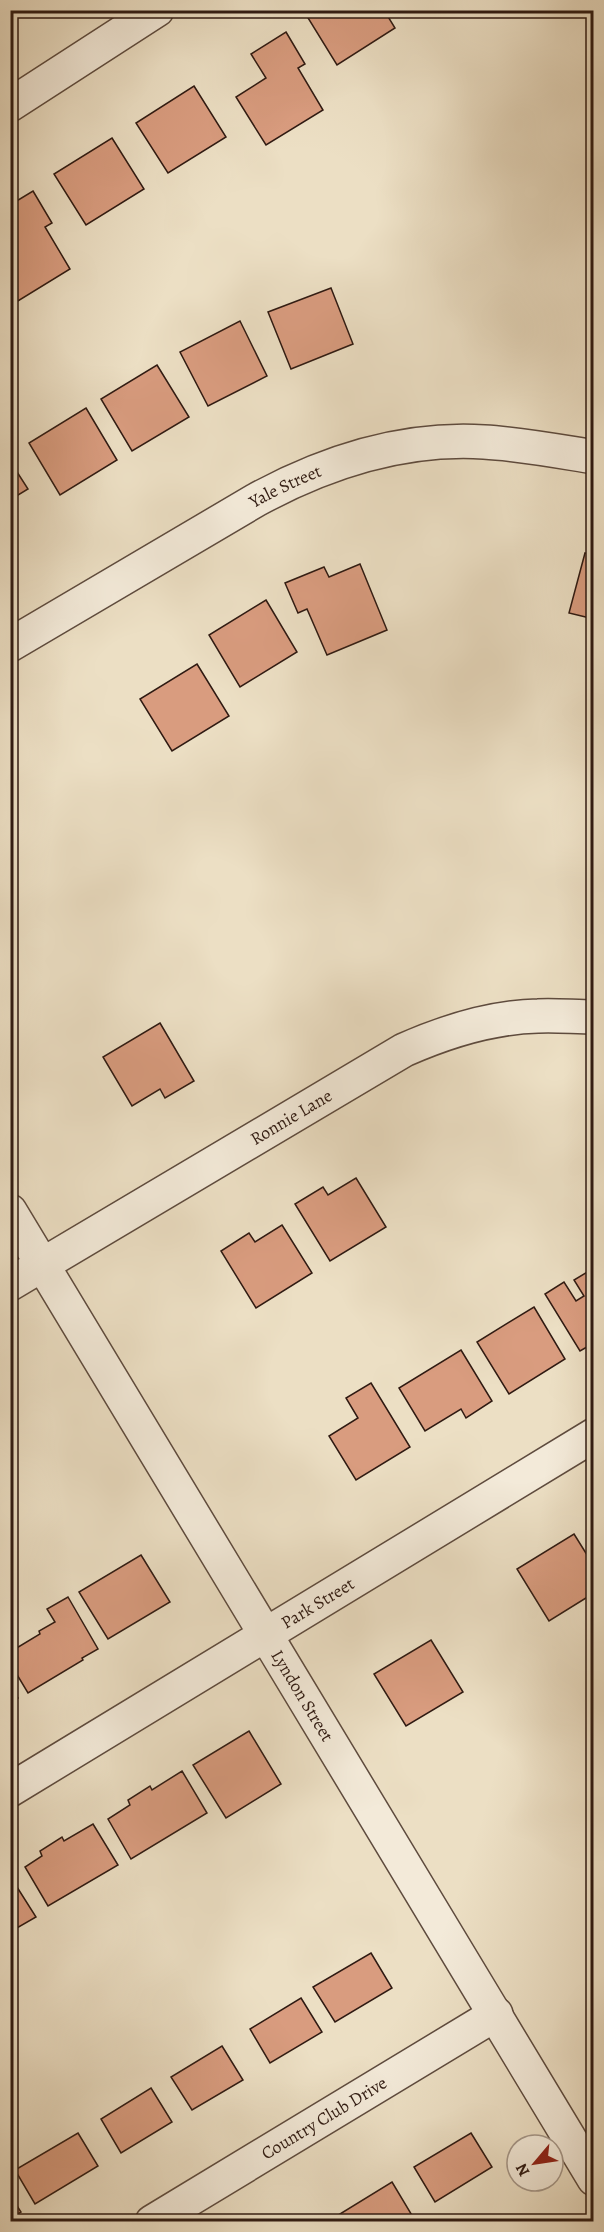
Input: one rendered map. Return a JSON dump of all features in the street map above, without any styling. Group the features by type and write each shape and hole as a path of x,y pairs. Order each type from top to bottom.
{"street":[{"path":"10,105 157,10"},
{"name":"Yale Street","path":"10,645 256,500 324,468 359,456 396,448 445,442 483,442 533,446 594,457"},
{"name":"Ronnie Lane","path":"10,1284 394,1056 432,1037 462,1027 503,1019 538,1016 594,1017"},
{"name":"Lyndon Street","path":"10,1211 594,2179"},
{"name":"Park Street","path":"10,1790 594,1435"},
{"name":"Country Club Drive","path":"152,2222 496,2014"}],"building":[{"path":"310,10 384,10 395,28 337,65 305,13"},
{"path":"286,32 305,64 298,68 323,110 266,145 236,97 266,78 251,54"},
{"path":"194,86 226,137 168,173 136,123"},
{"path":"112,138 144,189 86,225 54,174"},
{"path":"33,191 52,223 45,227 70,269 13,304 10,300 10,238 13,237 10,233 10,205"},
{"path":"331,288 353,344 291,369 268,312"},
{"path":"240,321 267,376 208,406 180,352"},
{"path":"157,365 189,417 132,451 101,399"},
{"path":"86,408 117,460 60,495 29,443"},
{"path":"10,461 28,489 10,500"},
{"path":"585,553 594,555 594,619 569,613"},
{"path":"360,564 387,630 327,655 307,609 298,613 285,583 324,567 329,577"},
{"path":"266,600 297,652 240,687 209,635"},
{"path":"197,664 229,716 172,751 140,699"},
{"path":"160,1023 194,1081 165,1098 160,1089 132,1106 103,1057"},
{"path":"356,1178 386,1227 330,1261 295,1204 323,1187 328,1195"},
{"path":"282,1225 312,1273 256,1308 221,1251 249,1233 255,1242"},
{"path":"594,1268 594,1343 580,1351 545,1294 564,1282 576,1301 584,1296 574,1280"},
{"path":"534,1307 565,1359 509,1394 477,1342"},
{"path":"461,1350 492,1401 466,1418 461,1409 425,1431 399,1388"},
{"path":"371,1383 410,1447 356,1480 329,1436 358,1418 346,1398"},
{"path":"574,1534 594,1566 594,1593 549,1621 517,1569"},
{"path":"141,1555 170,1602 108,1639 79,1592"},
{"path":"68,1597 98,1649 28,1693 10,1663 10,1652 55,1622 47,1609"},
{"path":"431,1640 463,1692 406,1726 374,1674"},
{"path":"10,1685 18,1698 10,1703"},
{"path":"249,1731 281,1784 226,1818 193,1765"},
{"path":"182,1771 207,1813 131,1859 108,1819 130,1805 128,1800 150,1786 152,1790"},
{"path":"93,1824 118,1865 48,1906 25,1867 42,1856 40,1851 62,1837 64,1841"},
{"path":"10,1876 36,1917 10,1932"},
{"path":"371,1953 392,1988 335,2022 313,1987"},
{"path":"301,1998 322,2032 270,2063 250,2029"},
{"path":"222,2046 243,2080 192,2110 171,2077"},
{"path":"151,2088 172,2122 121,2153 101,2119"},
{"path":"78,2133 98,2166 35,2204 15,2170"},
{"path":"471,2133 492,2167 435,2202 414,2167"},
{"path":"392,2182 413,2217 406,2222 338,2222 335,2217"},
{"path":"10,2195 21,2212 10,2219"}]}
